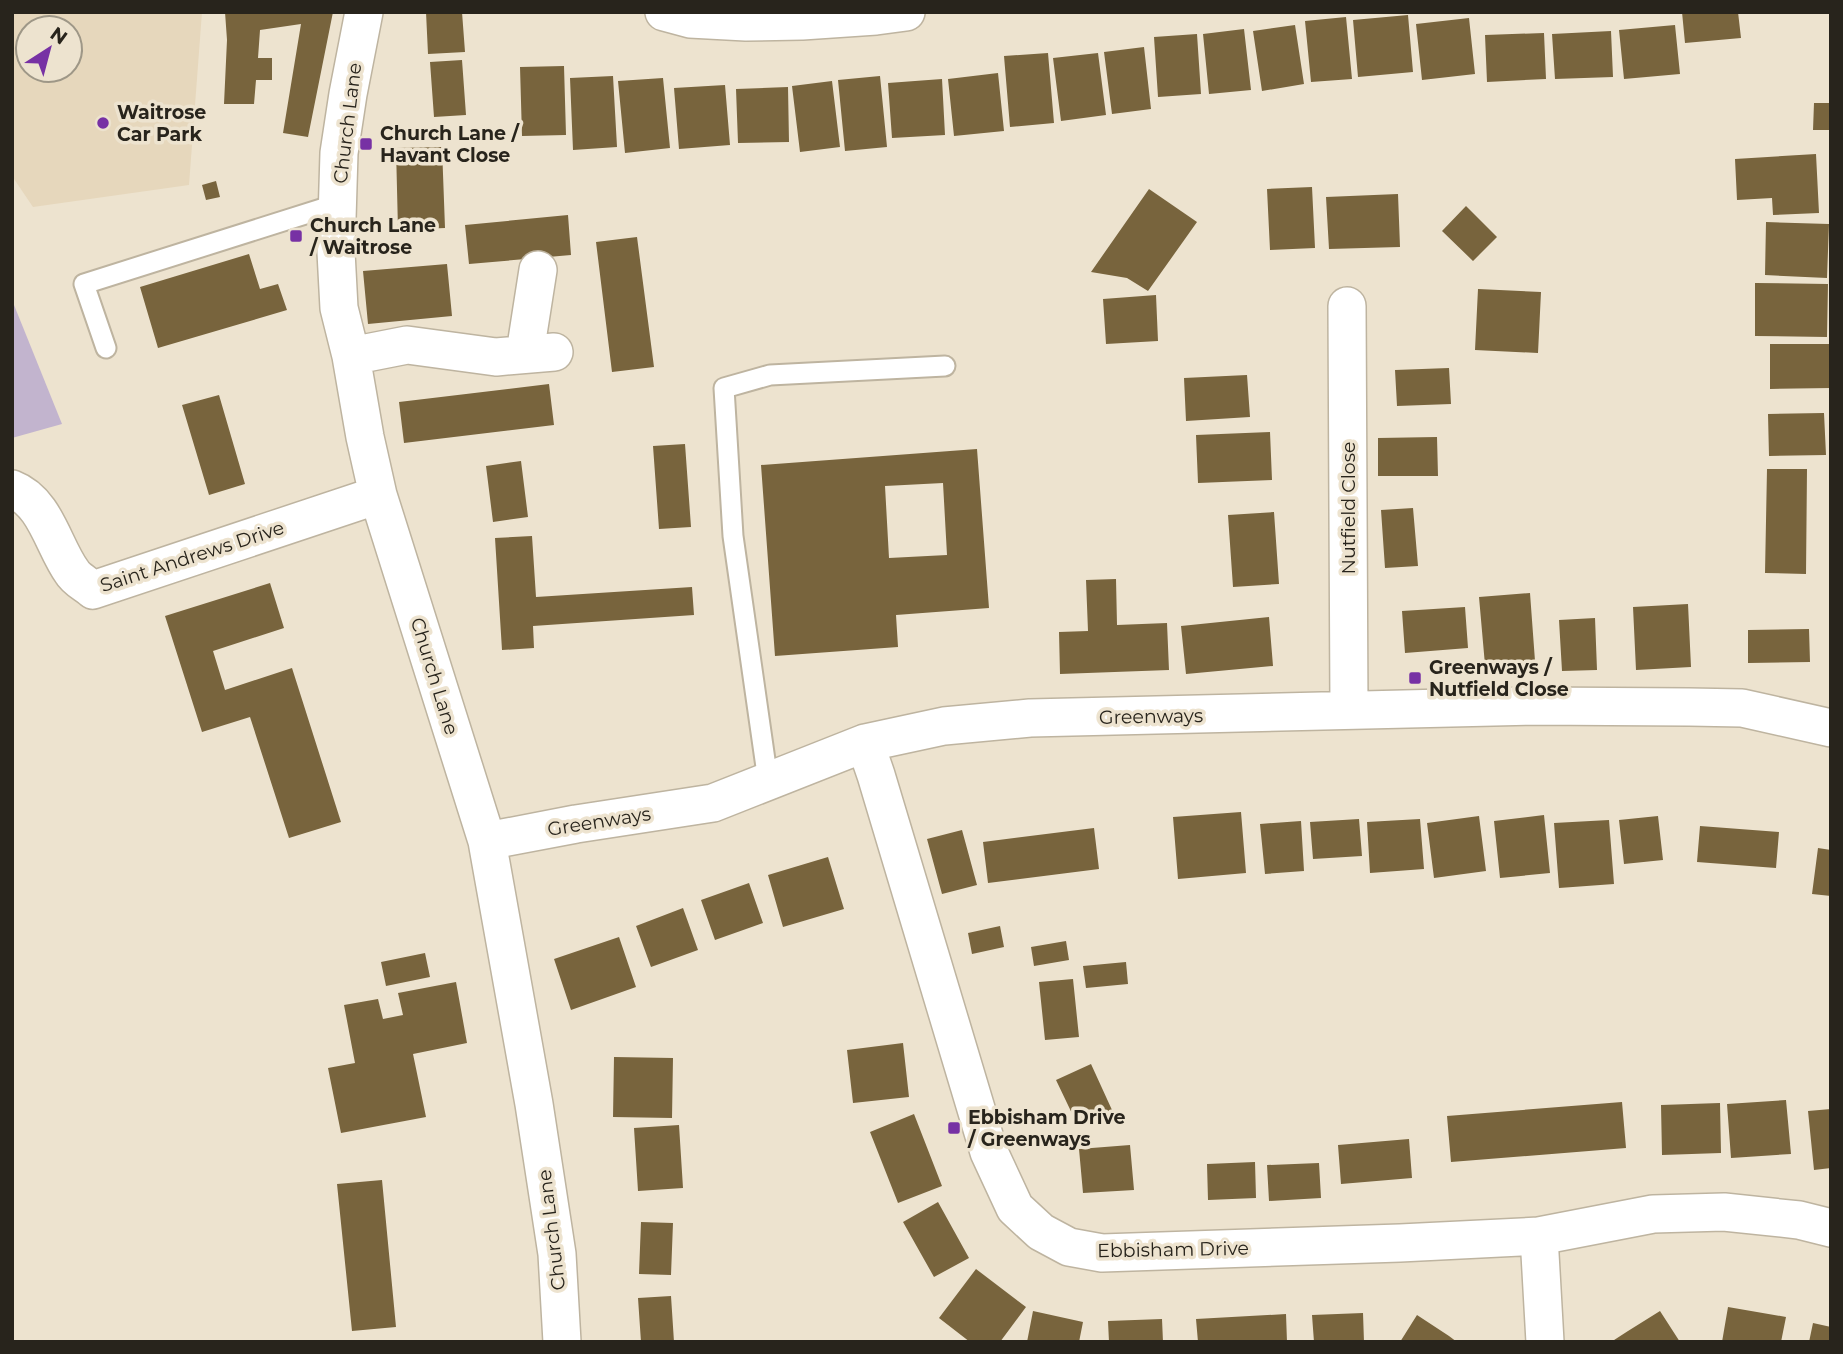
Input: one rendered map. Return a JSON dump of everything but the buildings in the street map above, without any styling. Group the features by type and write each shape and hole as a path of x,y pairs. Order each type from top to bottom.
{"street":[{"name":"Church Lane","path":"364,12 339,153 336,252 339,308 378,495 486,841 534,1104 555,1240 562,1342"},
{"path":"664,12 690,19 746,17 802,22 906,12"},
{"path":"351,356 407,345 496,357 540,353 538,270"},
{"name":"Nutfield Close","path":"1347,306 1349,709"},
{"name":"Saint Andrews Drive","path":"12,489 23,493 40,513 72,574 93,590 378,495"},
{"name":"Greenways","path":"486,841 713,803 865,743 944,726 1030,718 1531,706 1742,708 1831,728"},
{"name":"Ebbisham Drive","path":"865,743 989,1152 1015,1208 1041,1232 1069,1247 1102,1253 1539,1236 1653,1214 1724,1212 1799,1220 1831,1228"},
{"path":"1539,1236 1545,1342"}],"lane":[{"path":"107,348 84,284 337,205"},
{"path":"768,781 733,536 724,388 770,375 944,366"}],"shaded area":[{"name":"Waitrose Car Park","path":"12,12 202,12 189,185 33,207 12,176"},
{"path":"12,300 62,424 12,438"}],"place":[{"name":"Waitrose Car Park","path":"103,123"},
{"name":"Church Lane / Havant Close","path":"366,144"},
{"name":"Church Lane / Waitrose","path":"296,236"},
{"name":"Greenways / Nutfield Close","path":"1415,678"},
{"name":"Ebbisham Drive / Greenways","path":"954,1128"}]}
